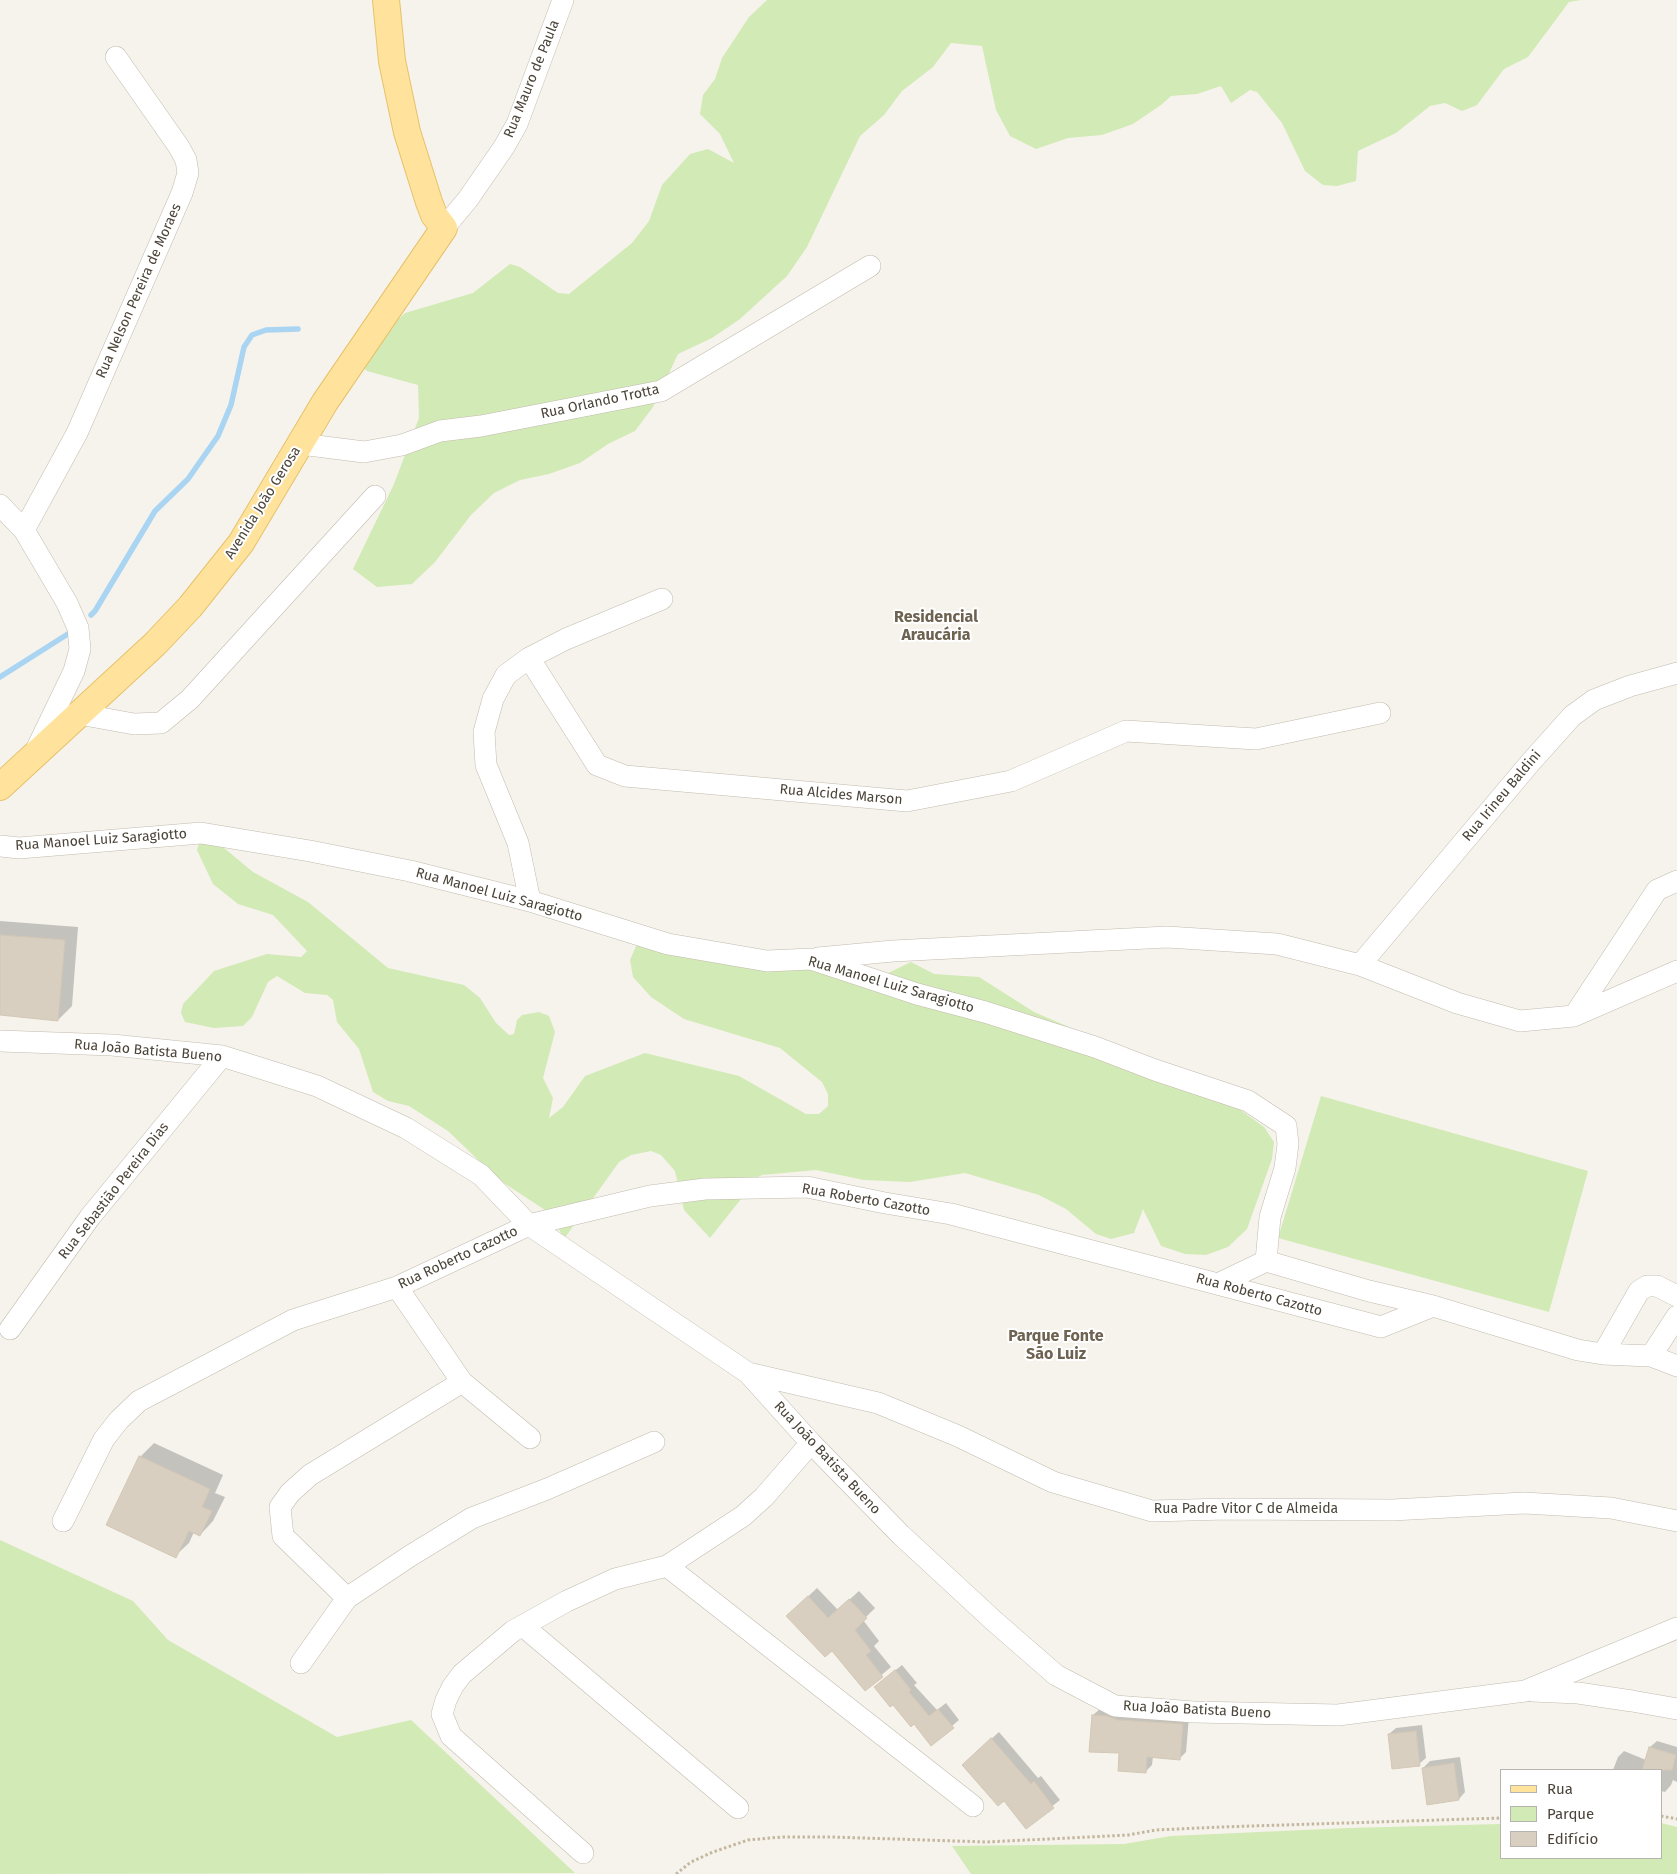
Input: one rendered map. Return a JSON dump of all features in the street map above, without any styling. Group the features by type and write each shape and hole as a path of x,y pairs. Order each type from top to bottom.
{"main road":[{"path":"386,0 392,61 407,132 434,215 444,228"},
{"name":"Avenida João Gerosa","path":"0,787 155,644 190,607 241,543 325,402 444,228"}],"street":[{"name":"Rua Mauro de Paula","path":"444,228 468,199 504,147 517,124 563,0"},
{"name":"Rua Nelson Pereira de Moraes","path":"24,530 77,433 182,193 188,173 186,160 179,147 116,57"},
{"name":"Rua Orlando Trotta","path":"301,444 364,452 402,445 440,430 481,426 661,391 870,266"},
{"path":"79,714 134,724 160,723 190,699 376,496"},
{"path":"0,505 24,530 67,603 78,628 80,648 74,671 32,756"},
{"path":"530,901 518,844 486,765 484,732 493,699 506,675 529,658 566,639 662,599"},
{"name":"Rua Alcides Marson","path":"529,658 597,765 625,776 907,801 1011,781 1126,731 1256,739 1380,713"},
{"name":"Rua Irineu Baldini","path":"1360,965 1530,763 1572,716 1594,700 1630,686 1677,673"},
{"name":"Rua Manoel Luiz Saragiotto","path":"0,846 19,848 201,832 410,871 530,901 668,944 767,961 811,959 917,994 985,1012 1095,1047 1155,1070 1248,1101 1286,1126 1288,1144 1285,1168 1270,1217 1266,1261"},
{"path":"1574,1016 1657,890 1677,881"},
{"path":"811,959 893,950 1167,937 1277,944 1360,965 1457,1003 1520,1021 1574,1016 1677,971"},
{"name":"Rua João Batista Bueno","path":"0,1041 112,1045 222,1056 317,1086 406,1128 481,1175 529,1225 748,1372 811,1444 901,1535 1056,1676 1115,1706 1194,1712 1338,1715 1525,1690 1677,1628"},
{"name":"Rua Sebastião Pereira Dias","path":"10,1329 90,1217 222,1056"},
{"name":"Rua Roberto Cazotto","path":"63,1521 104,1439 119,1420 139,1401 293,1320 397,1287 529,1225 659,1195 705,1189 807,1187 950,1214 1381,1327 1433,1306"},
{"path":"1218,1284 1266,1261 1307,1271 1369,1291 1433,1306 1578,1350 1603,1354 1651,1356 1677,1366"},
{"path":"1603,1354 1639,1291 1647,1286 1657,1286 1677,1296"},
{"path":"397,1287 462,1382 530,1438"},
{"path":"1651,1356 1677,1316"},
{"name":"Rua Padre Vitor C de Almeida","path":"748,1372 878,1403 958,1436 1053,1482 1152,1511 1226,1509 1392,1510 1524,1504 1611,1508 1677,1521"},
{"path":"347,1598 283,1536 280,1507 290,1493 310,1475 462,1382"},
{"path":"301,1663 347,1598 410,1556 472,1518 547,1489 654,1442"},
{"path":"583,1853 451,1736 442,1714 453,1686 462,1674 513,1631 614,1578 667,1566 743,1516 764,1498 811,1444"},
{"path":"667,1566 973,1806"},
{"path":"523,1626 738,1808"},
{"path":"1525,1690 1578,1693 1677,1709"}],"path":[{"path":"1662,1816 1677,1819"},
{"path":"676,1874 691,1862 713,1852 748,1840 782,1837 987,1842 1128,1835 1156,1830 1500,1818"}],"green space":[{"path":"767,0 1581,0 1569,2 1528,57 1504,69 1477,105 1462,111 1445,103 1430,106 1396,133 1358,151 1356,181 1337,186 1323,185 1305,171 1282,123 1257,92 1250,90 1231,103 1221,86 1197,94 1171,96 1133,124 1102,135 1068,138 1036,149 1010,136 996,110 982,46 951,43 933,67 902,91 884,115 860,136 807,247 787,276 740,319 712,338 678,354 653,407 635,431 608,444 580,463 549,474 520,480 494,493 471,515 435,562 412,584 377,587 353,569 394,484 419,418 418,385 367,371 360,364 363,353 405,313 473,293 510,264 520,267 558,293 569,294 632,243 649,221 662,185 690,154 708,149 734,163 720,134 700,114 703,95 715,79 722,58 749,17"},
{"path":"199,843 218,843 253,872 308,902 388,968 464,985 480,998 496,1023 509,1035 514,1034 517,1020 522,1015 539,1012 549,1016 555,1032 543,1078 553,1098 549,1118 563,1107 585,1076 645,1053 739,1076 806,1114 819,1114 828,1106 828,1094 822,1082 780,1048 684,1019 651,997 633,977 630,960 637,944 886,974 911,962 934,974 979,977 1034,1012 1209,1087 1264,1127 1274,1142 1272,1159 1247,1229 1228,1247 1206,1255 1185,1254 1161,1246 1143,1209 1134,1233 1111,1239 1096,1234 1066,1209 1039,1195 965,1173 910,1182 864,1180 816,1170 762,1175 746,1183 741,1199 710,1238 684,1210 675,1171 661,1155 651,1151 631,1155 619,1162 564,1239 551,1214 498,1179 448,1131 409,1106 388,1101 373,1092 359,1049 337,1022 333,1000 327,995 305,993 277,976 268,982 252,1017 243,1026 214,1028 185,1022 181,1013 183,1004 214,971 267,954 301,957 307,951 273,915 238,904 213,884 197,850"},
{"path":"1321,1096 1588,1171 1549,1312 1278,1238"},
{"path":"0,1540 133,1601 168,1640 337,1737 411,1720 575,1873 0,1874"},
{"path":"1662,1823 1677,1827 1677,1874 971,1874 952,1846 1124,1844 1171,1836 1348,1828 1500,1824 1500,1859 1662,1859"}],"building":[{"path":"0,935 65,940 58,1021 0,1015"},
{"path":"139,1456 210,1489 202,1507 212,1511 200,1536 189,1531 176,1558 106,1525"},
{"path":"808,1596 828,1618 849,1599 867,1618 855,1630 871,1651 866,1655 883,1677 865,1691 832,1651 825,1657 786,1616"},
{"path":"895,1670 911,1690 909,1692 929,1716 938,1709 954,1728 931,1746 914,1724 911,1727 893,1705 890,1707 874,1687"},
{"path":"1092,1715 1107,1716 1118,1720 1183,1724 1180,1760 1147,1757 1146,1773 1118,1771 1119,1753 1089,1752"},
{"path":"1416,1731 1420,1766 1392,1769 1388,1734"},
{"path":"991,1738 1031,1784 1034,1781 1054,1808 1026,1829 1004,1801 998,1806 962,1765"},
{"path":"1649,1747 1676,1755 1672,1770 1642,1769"},
{"path":"1454,1763 1459,1800 1427,1805 1422,1768"}],"waterway":[{"path":"91,615 155,511 188,479 218,436 231,405 244,347 252,335 266,330 298,329"},
{"path":"0,677 71,632"}],"district":[{"name":"Residencial Araucária","path":"936,627"},
{"name":"Parque Fonte São Luiz","path":"1056,1346"}]}
